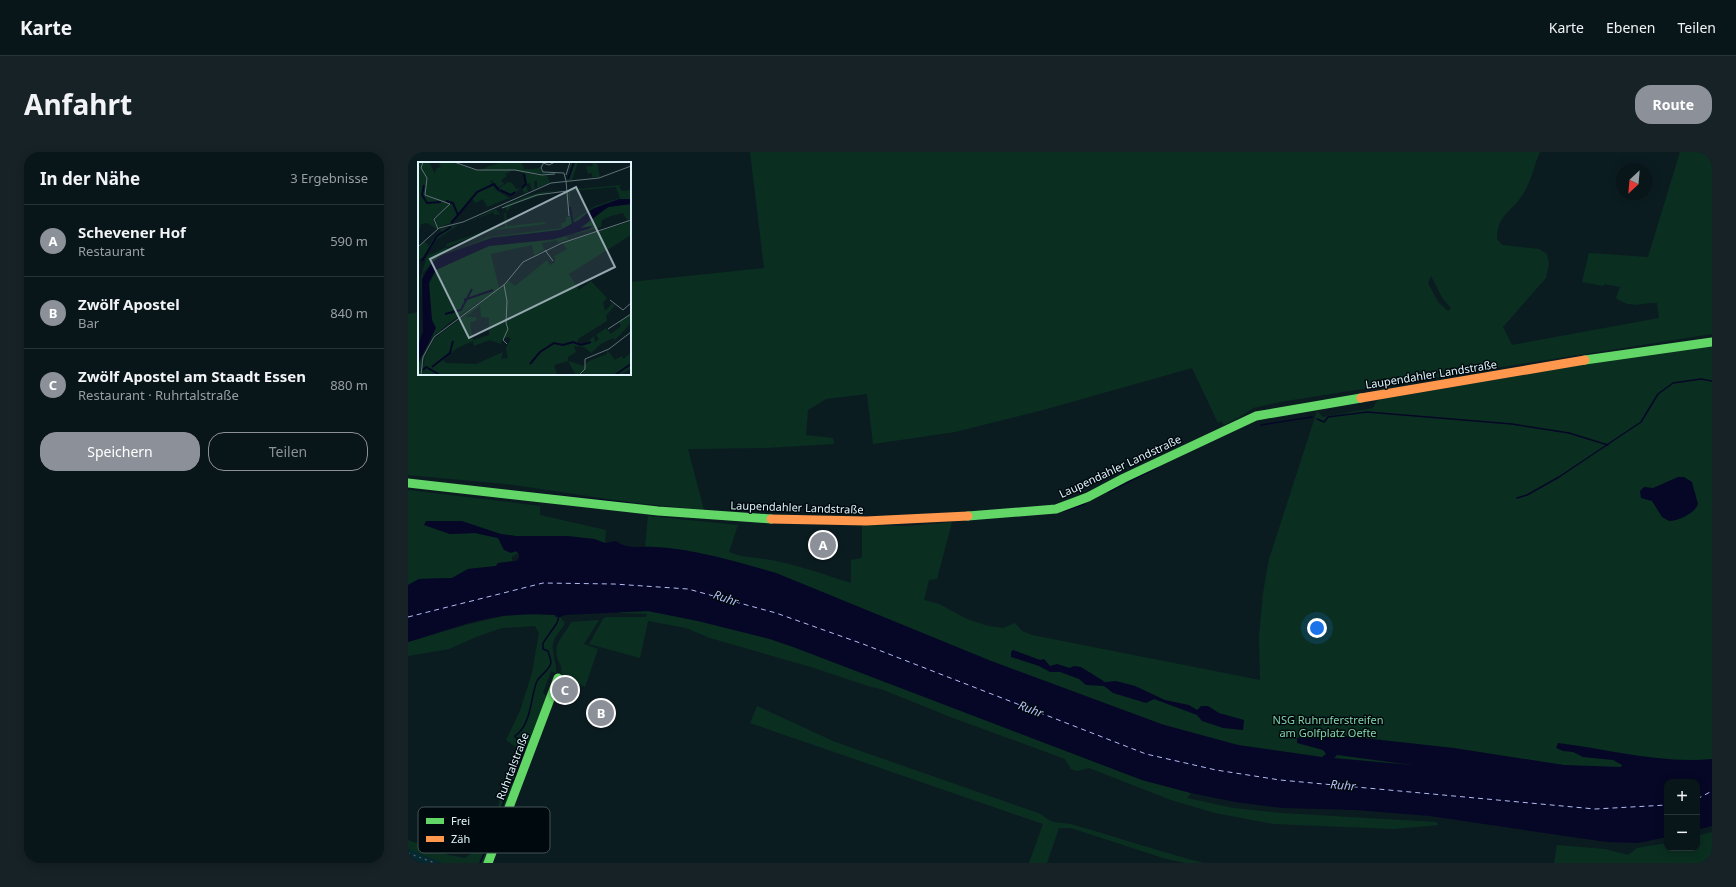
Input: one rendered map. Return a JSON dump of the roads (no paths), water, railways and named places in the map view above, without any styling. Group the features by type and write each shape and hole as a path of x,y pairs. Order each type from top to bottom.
{"main road":[{"name":"Laupendahler Landstraße","path":"408,483 706,515 808,520 909,520 1056,509 1088,497 1124,478 1256,416 1629,353 1712,342"},
{"name":"Ruhrtalstraße","path":"509,807 558,678"},
{"name":"Ruhrtalstraße","path":"488,863 492,853"}],"water":[{"path":"1678,477 1684,477 1692,482 1698,504 1694,510 1686,516 1677,520 1669,521 1662,517 1652,501 1641,498 1640,491 1644,487 1653,488"},
{"name":"Ruhr","path":"426,521 462,521 501,534 516,536 567,536 594,539 605,543 616,541 630,547 670,548 731,560 776,573 991,661 1161,724 1238,745 1322,757 1326,754 1323,750 1297,743 1297,739 1301,735 1309,732 1454,748 1564,765 1621,767 1622,765 1613,760 1583,757 1573,752 1563,751 1556,748 1558,743 1654,758 1693,760 1712,759 1712,826 1700,829 1700,779 1664,779 1664,838 1638,843 1606,842 1430,816 1355,810 1283,808 1235,802 1191,793 1142,780 770,639 698,621 648,611 565,615 560,617 542,614 503,616 467,624 408,642 408,585 419,579 452,578 468,569 496,566 498,563 516,561 519,558 519,554 516,551 511,553 504,550 498,538 475,533 450,534 424,525","holes":["1337,755 1412,765 1334,758"]},
{"path":"1013,650 1040,660 1044,659 1050,666 1057,664 1070,668 1074,666 1081,667 1105,682 1116,681 1135,686 1165,700 1189,705 1197,710 1201,706 1208,706 1219,713 1244,720 1243,730 1223,728 1202,721 1197,715 1154,699 1146,703 1113,693 1104,686 1086,685 1079,679 1060,672 1050,672 1039,666 1011,657 1011,652"}],"waterway":[{"path":"1517,498 1527,495 1559,477 1641,422 1658,394 1673,383 1701,379 1712,381"},
{"path":"1317,419 1324,422 1328,417 1367,412 1512,424 1569,433 1608,445"},
{"path":"1261,425 1312,417"},
{"path":"1108,492 1158,467"},
{"path":"515,491 629,503"},
{"path":"1064,511 1085,504"},
{"path":"502,807 507,790 515,778 526,745 523,739 516,738 515,736 521,731 528,718 537,681 550,666 550,657 548,651 543,649 543,643 557,623 559,616"},
{"path":"480,863 484,853"}],"railway":[{"path":"408,853 435,863"}],"place":[{"name":"Schevener Hof","path":"823,545"},
{"name":"Zwölf Apostel am Staadt Essen","path":"565,690"},
{"name":"Zwölf Apostel","path":"601,713"}],"park label":[{"name":"NSG Ruhruferstreifen am Golfplatz Oefte","path":"1328,725"}]}
